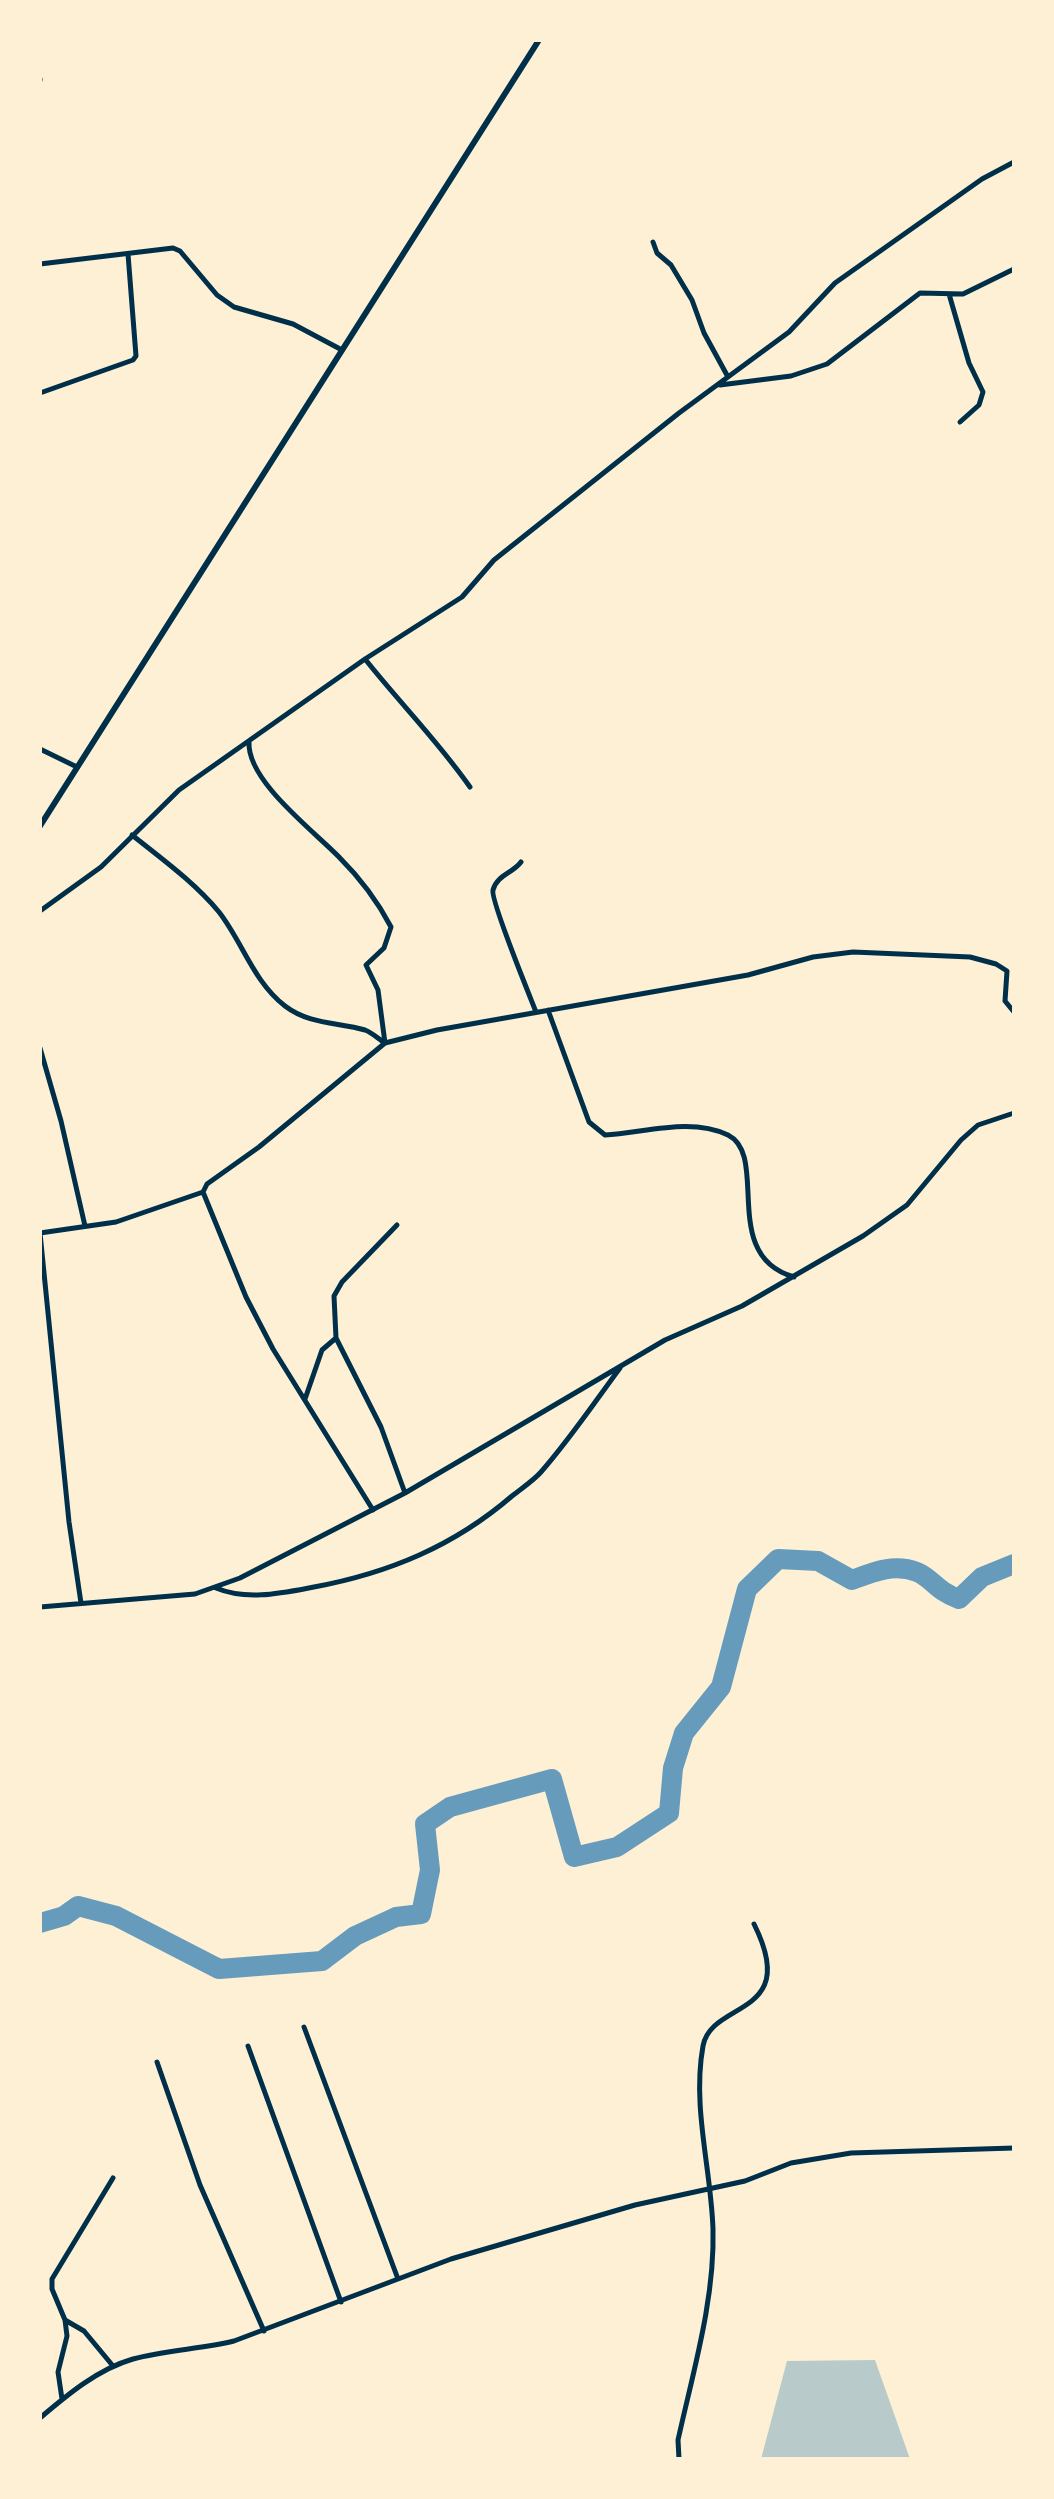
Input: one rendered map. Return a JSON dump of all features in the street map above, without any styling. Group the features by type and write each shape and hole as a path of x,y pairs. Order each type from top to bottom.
{"street":[{"path":"40,826 538,40"},
{"path":"40,912 100,868 179,790 365,658 462,597 494,560 789,332 835,283 982,180 1014,162"},
{"path":"653,242 692,300 728,378"},
{"path":"40,264 164,248 180,251 234,308 292,324 342,350"},
{"path":"40,392 136,356 128,254"},
{"path":"717,386 791,376 827,364 920,293 962,294 1014,269"},
{"path":"949,294 969,363 983,392 979,405 960,422"},
{"path":"365,658 470,786"},
{"path":"248,742 250,758 262,776 309,832 356,875 391,927 384,948 366,964 378,990 385,1043"},
{"path":"40,749 76,767"},
{"path":"132,835 194,884 244,950 260,981 283,1004 334,1026 366,1030 385,1043"},
{"path":"522,862 496,883 492,900 536,1012"},
{"path":"82,1604 69,1522 40,1233 116,1222 203,1192 207,1184 259,1148 385,1043 853,952 970,957 996,964 1006,971 1005,1001 1014,1012"},
{"path":"548,1010 589,1122 605,1135 696,1128 730,1136 741,1148 746,1164 748,1216 762,1261 776,1272 794,1277"},
{"path":"40,1048 86,1226"},
{"path":"40,1607 195,1594 240,1578 405,1492 665,1340 720,1317 863,1236 907,1205 978,1125 1014,1113"},
{"path":"203,1192 246,1297 273,1349 372,1510"},
{"path":"397,1225 342,1282 334,1296 336,1338 381,1427 405,1492"},
{"path":"306,1399 322,1350 336,1338"},
{"path":"216,1587 230,1594 264,1595 322,1586 373,1574 446,1544 482,1522 539,1475 622,1366"},
{"path":"679,2459 678,2440 712,2261 699,2096 704,2039 709,2031 755,2000 763,1988 768,1970 764,1944 754,1924"},
{"path":"304,2027 398,2279"},
{"path":"248,2046 341,2302"},
{"path":"157,2062 200,2185 264,2330"},
{"path":"40,2418 113,2366 138,2358 202,2349 264,2330 538,2231 709,2190 819,2157 898,2150 1014,2148"},
{"path":"62,2399 58,2372 67,2336 52,2279 113,2178"},
{"path":"40,2283 52,2279"},
{"path":"65,2320 84,2331 113,2366"}],"shaded area":[{"path":"875,2360 910,2459 761,2459 787,2361"}],"waterway":[{"path":"40,1923 64,1916 78,1906 116,1916 219,1969 322,1961 355,1936 396,1917 421,1914 430,1870 425,1824 450,1807 552,1779 574,1857 617,1847 669,1813 673,1768 684,1733 721,1687 747,1589 778,1559 818,1561 852,1580 884,1570 908,1569 959,1599 982,1577 1014,1564"}]}
